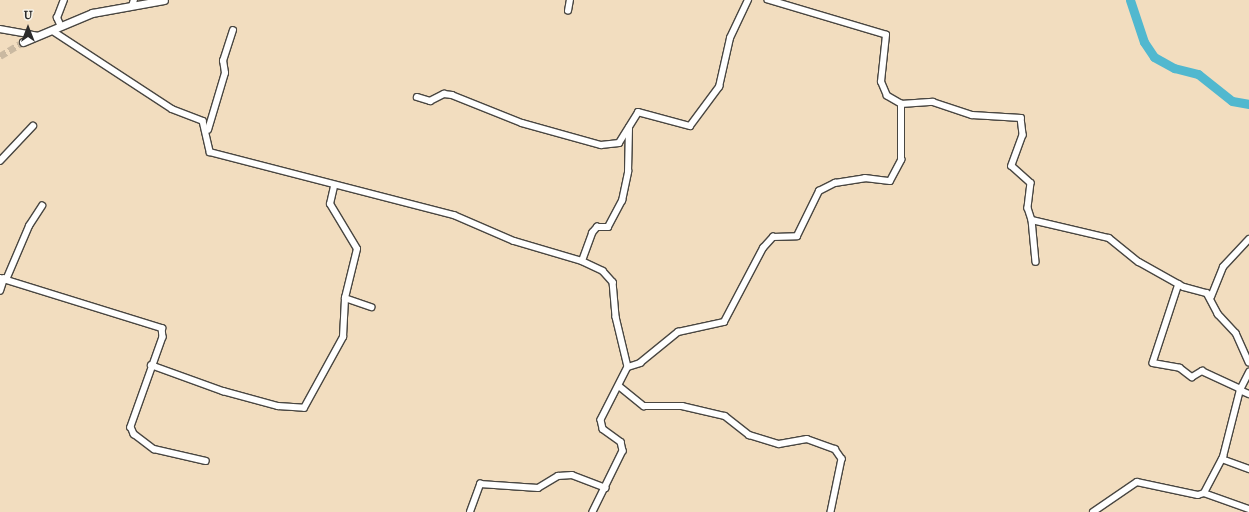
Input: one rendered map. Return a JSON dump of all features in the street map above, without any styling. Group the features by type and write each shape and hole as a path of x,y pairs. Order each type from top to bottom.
{"street":[{"path":"61,27 57,18 64,0"},
{"path":"23,42 42,36 92,13 133,3 164,0"},
{"path":"568,11 570,0"},
{"path":"417,97 430,101 444,94 452,95 522,124 601,145 619,143 629,128 633,116 638,112 687,126 692,124 719,88 730,38 748,0"},
{"path":"768,0 886,35 882,87 890,99 901,104 933,102 972,115 1021,118 1023,135 1012,166 1031,183 1028,208 1032,220 1036,262"},
{"path":"0,29 42,36"},
{"path":"53,31 163,104 203,121 208,130"},
{"path":"233,31 223,61 225,74 208,130 210,152 334,187 454,215 514,241 582,261 603,271 613,282 616,316 628,367 601,420 603,429 621,442 623,451 593,512"},
{"path":"628,367 640,363 678,332 724,322 763,248 773,237 797,236 819,191 835,183 865,178 891,180 903,154 901,104"},
{"path":"0,161 33,126"},
{"path":"582,261 592,233 597,227 608,227 620,207 628,172 629,128"},
{"path":"151,365 223,391 278,406 304,408 343,337 345,298 357,248 330,204 334,187"},
{"path":"0,291 3,279 29,226 42,206"},
{"path":"1032,220 1112,240 1139,262 1179,284 1211,297"},
{"path":"1249,238 1223,267 1211,297 1218,314 1236,332 1249,362"},
{"path":"3,279 162,328 163,337 151,365 132,420 134,434 154,449 206,460"},
{"path":"1179,284 1153,363 1180,368 1192,377 1202,372 1249,394"},
{"path":"345,298 371,307"},
{"path":"1204,493 1222,459 1240,390 1249,372"},
{"path":"619,386 644,406 682,406 725,416 749,435 780,444 807,439 835,448 842,459 831,512"},
{"path":"1222,459 1249,469"},
{"path":"470,512 480,484 538,488 558,476 572,475 606,488"},
{"path":"1093,512 1137,482 1198,495 1204,493 1249,509"}],"waterway":[{"path":"1130,0 1144,42 1154,57 1174,68 1198,74 1232,101 1249,104"}],"tunnel":[{"path":"0,56 23,42"}]}
